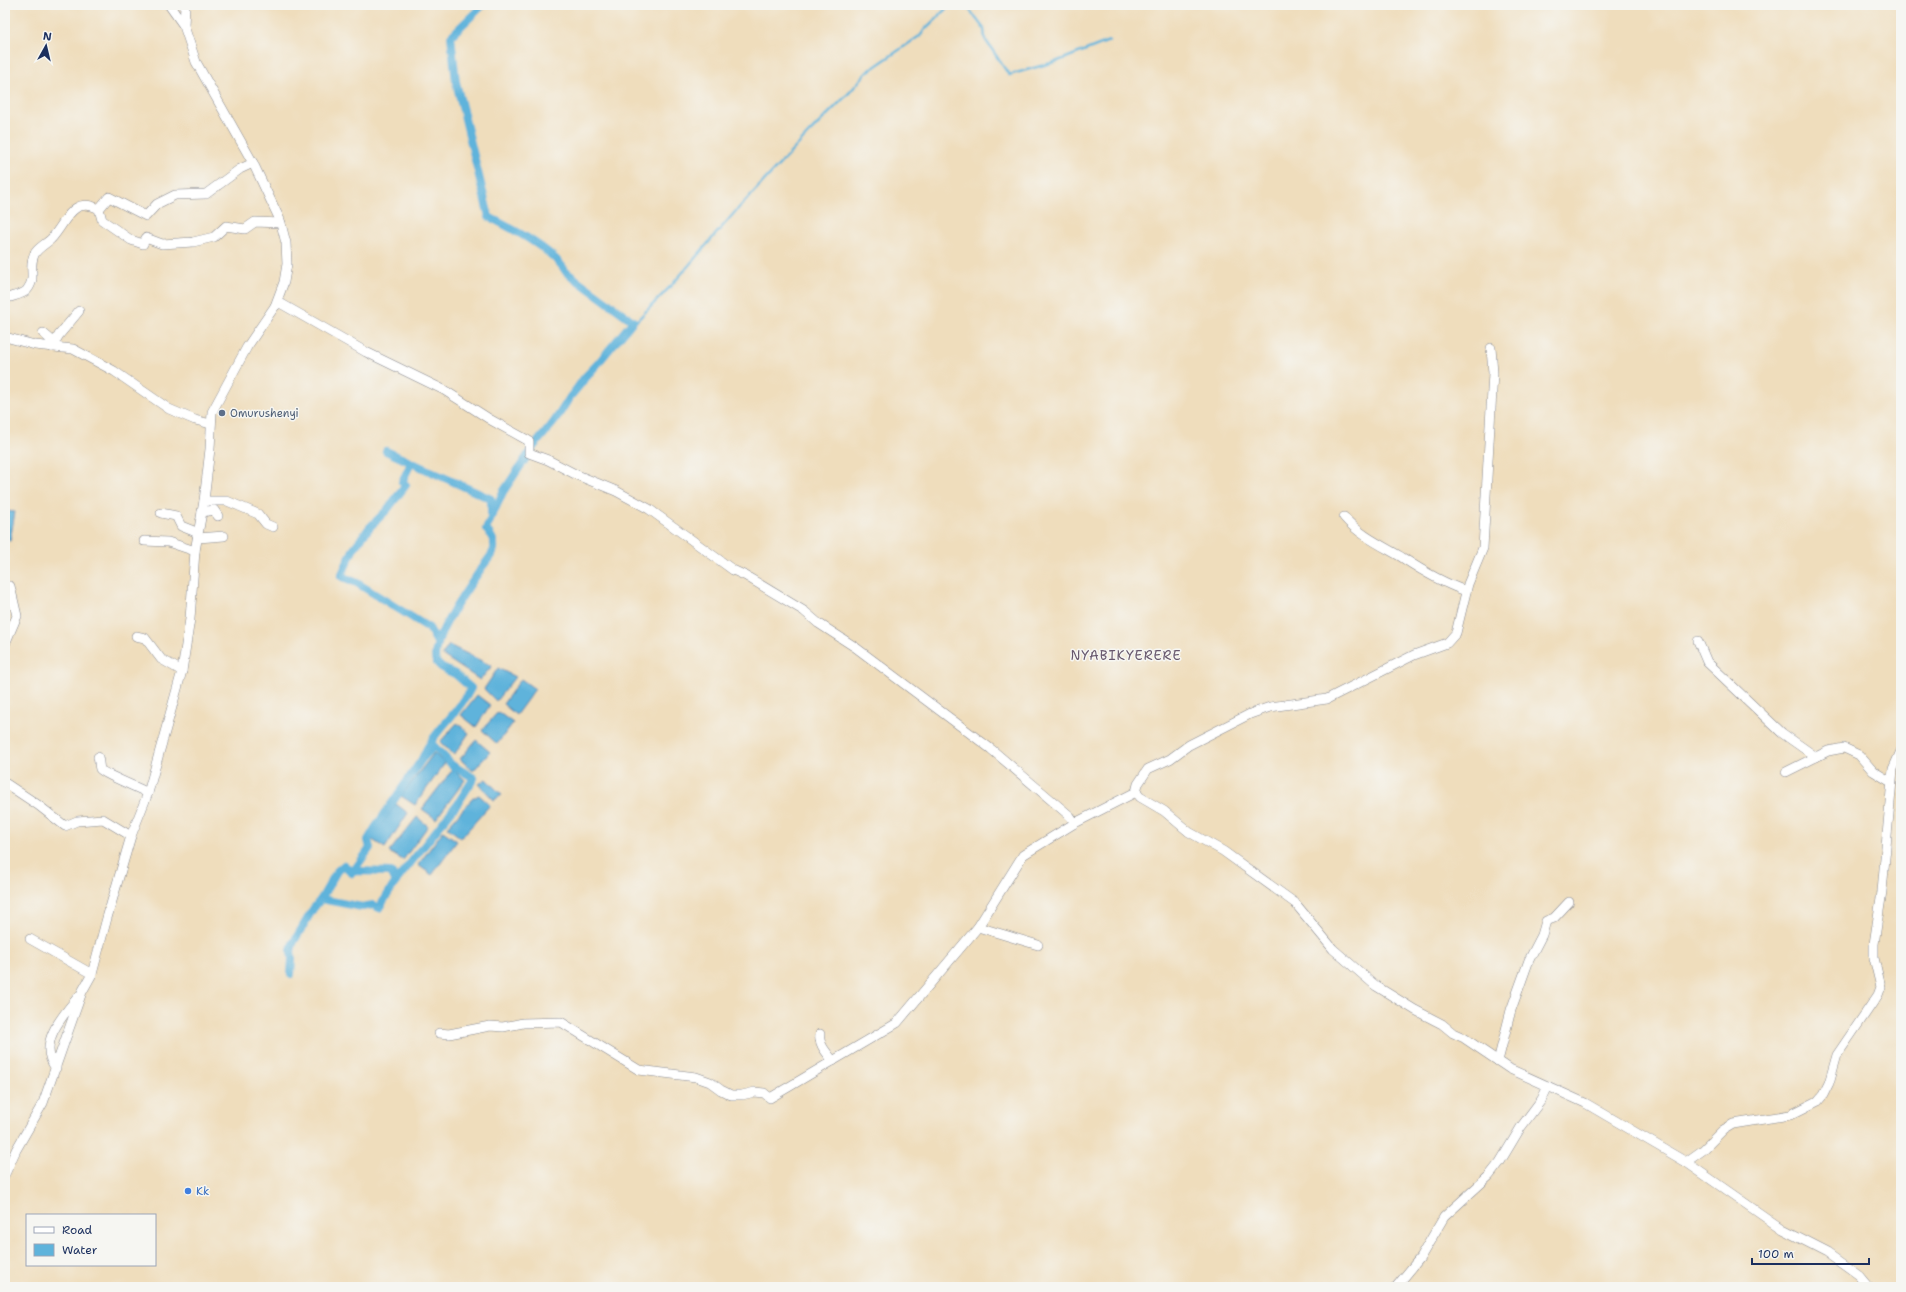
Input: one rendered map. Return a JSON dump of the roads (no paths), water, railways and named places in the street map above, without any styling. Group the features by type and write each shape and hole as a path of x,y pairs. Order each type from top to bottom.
{"street":[{"path":"5,1174 16,1150 43,1103 82,992 92,974 131,836 148,792 182,671 190,618 195,551 204,501 210,449 212,412 217,398 247,347 275,306 284,282 287,264 286,243 281,223 253,163 196,62 184,26 169,5"},
{"path":"184,26 185,5"},
{"path":"99,209 108,197 146,216 157,204 174,194 206,194 240,169 253,163"},
{"path":"5,299 26,292 33,283 32,260 34,253 51,239 70,212 78,207 90,205 99,209"},
{"path":"99,209 102,220 131,240 143,244 146,238 162,244 193,242 214,237 226,226 245,230 255,222 281,223"},
{"path":"275,306 280,303 366,352 444,390 491,420 529,441 529,453 616,491 660,517 733,570 746,576 804,611 818,623 855,647 992,750 1070,816 1075,823"},
{"path":"52,347 59,335 79,311"},
{"path":"44,333 50,339 52,347"},
{"path":"5,337 35,345 73,349 114,371 169,409 195,420 211,424"},
{"path":"439,1033 449,1034 490,1026 503,1027 523,1023 561,1022 639,1070 696,1077 710,1082 731,1095 742,1095 755,1092 764,1093 770,1098 897,1023 978,927 1023,855 1075,823 1136,792 1138,784 1148,769 1170,759 1189,745 1250,714 1270,707 1327,699 1414,655 1447,643 1456,633 1466,591 1483,548 1493,373 1491,348"},
{"path":"204,501 227,501 258,514 266,524 273,527"},
{"path":"202,512 214,510 218,516"},
{"path":"161,513 176,516 181,526 196,532 198,538"},
{"path":"1344,517 1370,539 1418,569 1434,578 1466,591"},
{"path":"198,538 224,536"},
{"path":"144,541 168,542 195,551"},
{"path":"5,644 17,616 10,586"},
{"path":"136,636 145,638 162,658 182,671"},
{"path":"1698,641 1707,662 1717,672 1782,733 1816,757"},
{"path":"1786,772 1828,751 1844,748 1859,754 1873,770 1892,782"},
{"path":"1686,1162 1703,1150 1723,1130 1733,1124 1790,1115 1818,1101 1824,1095 1837,1055 1878,995 1881,987 1874,958 1874,944 1882,891 1893,769 1901,751"},
{"path":"98,757 100,770 106,775 125,781 148,792"},
{"path":"5,783 38,805 65,826 77,821 103,819 131,836"},
{"path":"1136,792 1140,797 1164,812 1189,832 1223,851 1295,903 1334,949 1376,986 1415,1010 1442,1024 1453,1033 1464,1038 1510,1069 1585,1104 1686,1162 1782,1229 1827,1252 1858,1275 1869,1287"},
{"path":"1498,1061 1511,1010 1529,960 1542,935 1546,921 1554,918 1569,902"},
{"path":"978,927 1038,945"},
{"path":"30,939 92,974"},
{"path":"56,1068 48,1053 50,1040 63,1015 82,992"},
{"path":"820,1034 820,1043 833,1061"},
{"path":"1396,1287 1420,1258 1444,1217 1489,1176 1542,1099 1548,1086"}],"water":[{"path":"5,511 15,512 10,541 5,540"},
{"path":"449,645 492,666 480,680 442,655"},
{"path":"498,668 515,677 496,701 484,689"},
{"path":"521,679 535,689 516,715 503,704"},
{"path":"477,695 490,705 476,727 461,715"},
{"path":"498,712 513,723 497,744 482,730"},
{"path":"457,723 469,733 454,755 440,742"},
{"path":"476,740 490,752 473,771 460,759"},
{"path":"434,753 445,763 415,805 401,796"},
{"path":"453,769 465,780 436,819 422,809"},
{"path":"486,779 502,795 494,800 479,784"},
{"path":"479,795 490,805 461,838 447,827 473,798"},
{"path":"396,804 408,813 385,848 371,839"},
{"path":"417,817 428,826 403,860 389,852"},
{"path":"443,831 457,841 432,875 418,865"}],"waterway":[{"path":"291,974 291,951 293,943 313,909 321,899 362,907 373,905 379,908 397,880 458,803 474,778 452,765 434,746 422,759 432,739 466,698 471,688 455,674 442,668 436,662 435,653 438,641 459,601 494,549 493,541 486,529 503,492 534,446 555,421 570,397 633,321 566,272 552,256 531,240 489,217 456,82 451,36 483,5"},
{"path":"543,433 582,376 671,286 735,212 809,133 850,92 867,72 921,35 925,29 950,5"},
{"path":"966,5 984,29 985,39 1009,75 1058,61 1109,41"},
{"path":"386,451 491,499 491,517"},
{"path":"411,463 402,482 406,485 387,510 370,527 354,548 341,576 357,583 429,628 438,644"},
{"path":"352,873 370,848 368,840 375,828 422,759"},
{"path":"321,899 337,871 344,865 352,873 355,871 391,872 396,882"}],"place":[{"name":"Omurushenyi","path":"222,413"},
{"name":"Kk","path":"188,1191"}],"district":[{"name":"NYABIKYERERE","path":"1126,655"}]}
